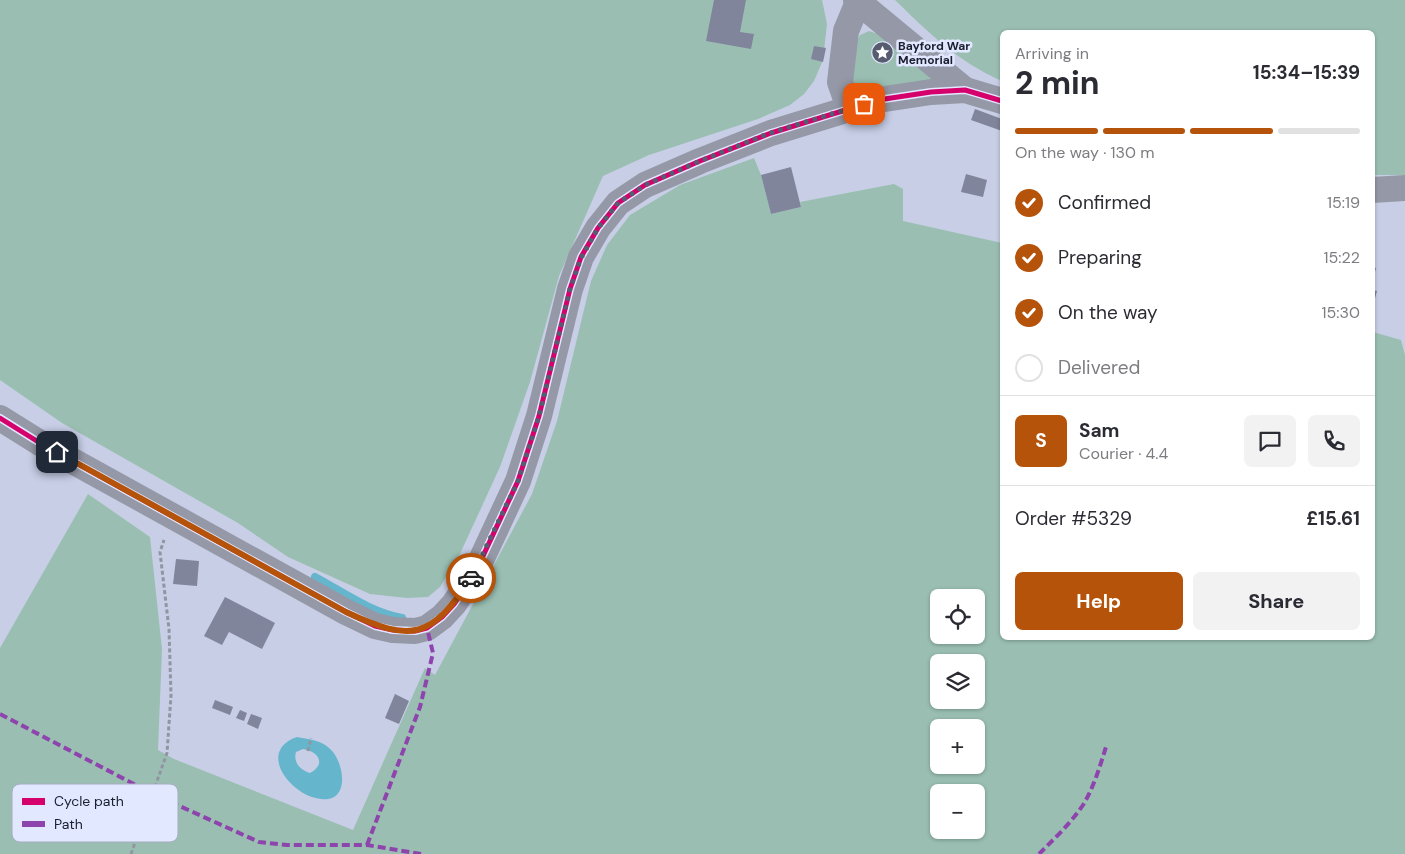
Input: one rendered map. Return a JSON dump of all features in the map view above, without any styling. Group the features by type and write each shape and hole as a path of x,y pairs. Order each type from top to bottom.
{"street":[{"path":"850,108 840,82 846,31 857,1 965,90"},
{"path":"0,418 40,443 346,612 375,626 393,630 415,631 427,628 442,617 454,604 476,571 518,481 539,416 570,289 581,258 598,228 618,203 645,185 770,133 878,100 931,92 965,90 1000,100"},
{"path":"1375,190 1405,188"}],"path":[{"path":"156,784 167,753 171,695 169,629 160,552 164,540 177,519"},
{"path":"308,751 311,738"},
{"path":"130,854 134,842"}],"green space":[{"path":"0,0 822,0 827,24 823,60 814,81 804,94 790,105 758,119 649,155 603,176 559,276 530,382 500,467 459,556 440,587 428,597 407,598 370,594 288,557 238,523 62,423 0,380"},
{"path":"895,0 1405,0 1405,175 1375,175 1375,30 1000,30 1000,80 971,65 932,35"},
{"path":"869,31 878,34 938,78 858,93 852,83 857,40 860,35"},
{"path":"754,158 761,175 771,214 801,207 800,202 894,184 903,189 903,221 1000,243 1000,640 1375,640 1375,333 1401,340 1405,355 1405,854 0,854 0,648 88,494 150,537 162,649 158,750 174,759 353,830 425,668 435,675 532,494 557,421 591,281 607,245 630,215 680,185"}],"water":[{"path":"297,737 309,739 326,745 334,753 341,768 342,776 342,784 335,796 328,799 316,798 303,793 293,785 284,775 279,764 279,754 284,744","holes":["303,749 316,755 319,762 318,766 310,773 300,768 295,756 296,752"]}],"building":[{"path":"714,0 746,0 740,32 754,34 751,49 706,41"},
{"path":"814,46 826,48 823,62 811,59"},
{"path":"975,109 1000,118 1000,130 971,120"},
{"path":"791,167 801,207 771,214 761,175"},
{"path":"966,174 987,180 983,197 961,192"},
{"path":"176,559 199,561 197,586 173,584"},
{"path":"225,597 275,623 262,649 229,632 222,645 204,636"},
{"path":"395,694 409,701 399,724 385,718"},
{"path":"215,700 233,707 230,715 212,708"},
{"path":"240,710 247,713 244,721 236,718"},
{"path":"251,714 262,718 258,729 247,724"}],"waterway":[{"path":"315,577 368,606 402,618"}],"marked path":[{"path":"367,845 420,707 433,653 427,628"},
{"path":"0,714 134,784"},
{"path":"1039,854 1068,824 1083,805 1094,784 1106,747"},
{"path":"178,805 259,842 287,845 367,845 421,854"}],"cycle path":[{"path":"0,418 40,443 346,612 375,626 393,630 415,631 427,628 442,617 454,604 476,571 518,481 539,416 570,289 581,257 598,228 618,203 645,185 700,161 771,133 878,100 931,92 965,90 1000,100"}],"way so far":[{"path":"471,578 518,481 539,416 570,289 581,258 598,228 618,203 645,185 700,161 770,133 864,104"}],"place":[{"name":"Bayford War Memorial","path":"882,53"}],"route":[{"path":"57,452 346,612 375,626 393,630 415,631 427,628 442,617 454,604 471,578"}]}
